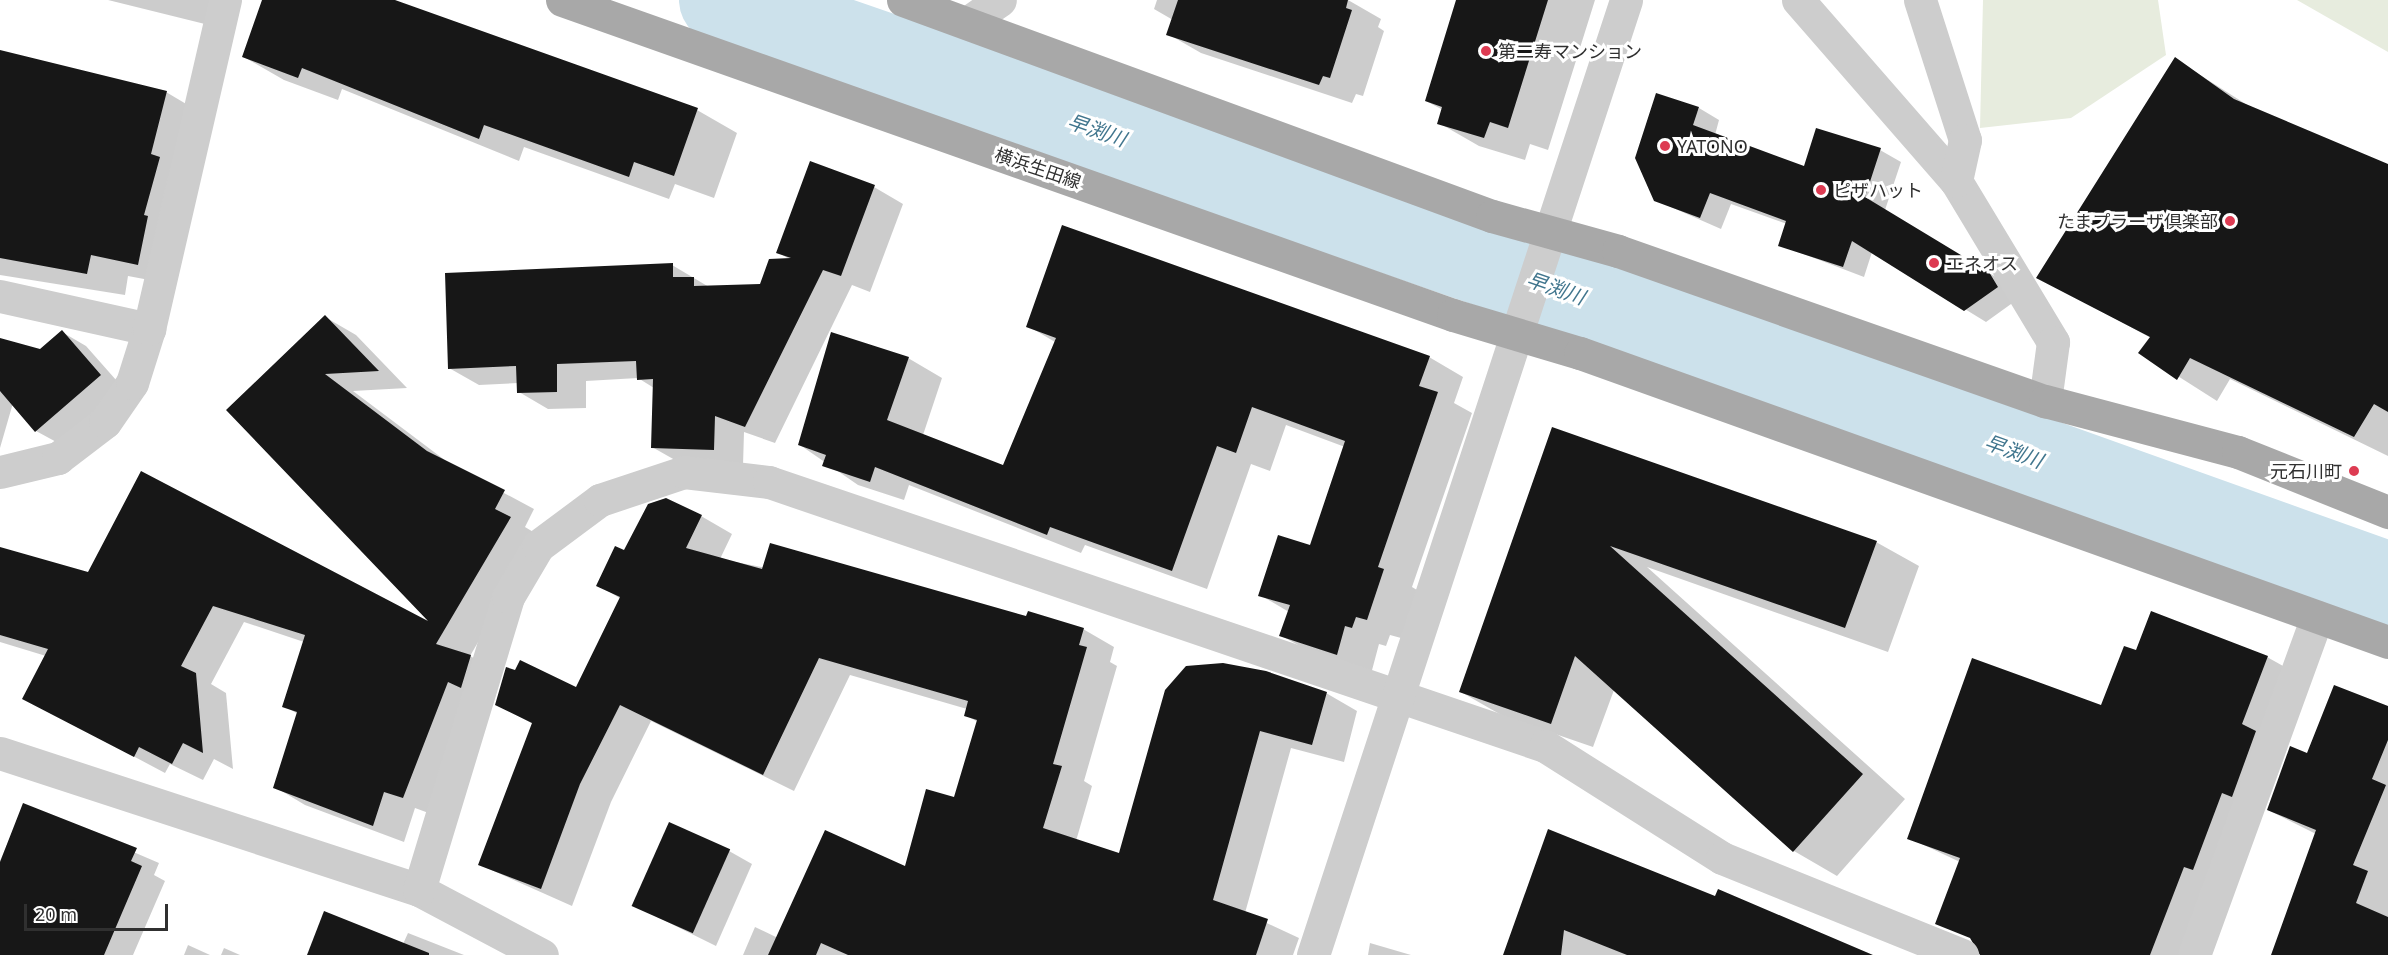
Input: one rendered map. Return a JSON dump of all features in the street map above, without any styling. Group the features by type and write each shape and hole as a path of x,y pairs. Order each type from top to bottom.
{"main road":[{"name":"横浜生田線","path":"562,0 2388,642"},
{"path":"903,0 1549,232 1618,251 2045,401 2238,452 2388,512"}],"street":[{"path":"0,472 58,459 105,422 132,383 149,329 225,0"},
{"path":"967,23 1000,0"},
{"path":"1313,955 1626,0"},
{"path":"1798,0 1956,181 2053,342 2045,401"},
{"path":"1920,0 1965,140 1956,181"},
{"path":"0,296 149,329"},
{"path":"419,890 508,597 538,546 600,500 684,472 769,482 1545,746 1722,858 1962,955"},
{"path":"2194,955 2318,617"},
{"path":"0,753 419,890 542,955"}],"shaded area":[{"path":"1983,0 2158,0 2166,55 2071,118 1980,128"},
{"path":"2297,0 2388,0 2388,52"}],"building":[{"path":"262,0 395,0 698,108 674,176 634,162 629,177 484,125 479,139 302,68 298,78 242,57"},
{"path":"1178,0 1348,0 1346,8 1352,10 1330,78 1323,76 1319,85 1166,35"},
{"name":"第二寿マンション","path":"1456,0 1548,0 1508,128 1490,122 1484,138 1437,124 1442,107 1425,101"},
{"path":"0,50 167,91 151,154 160,157 144,215 148,216 138,265 91,255 87,274 0,258"},
{"name":"たまプラーザ倶楽部","path":"2175,57 2234,99 2388,164 2388,412 2374,404 2354,437 2190,358 2177,380 2138,353 2150,337 2036,278"},
{"path":"1656,93 1699,107 1693,125 1804,166 1816,128 1881,148 1865,197 1989,272 1998,287 1964,311 1852,241 1843,267 1778,246 1786,221 1710,193 1700,218 1654,201 1635,158"},
{"path":"810,161 875,185 841,276 823,270 745,427 715,416 714,450 651,448 653,379 637,380 636,361 557,364 557,392 517,393 516,366 448,369 445,273 673,263 673,277 694,277 694,286 760,284 769,259 791,258 776,253"},
{"path":"1062,225 1430,356 1419,386 1438,392 1378,567 1384,569 1367,620 1356,617 1352,628 1345,626 1337,655 1279,636 1290,605 1258,596 1278,535 1310,545 1345,441 1252,407 1236,453 1217,446 1172,571 1050,527 1047,535 875,467 870,482 822,466 826,455 798,445 831,332 909,357 887,420 1003,465 1056,338 1026,327"},
{"path":"325,315 379,371 325,374 427,451 505,490 495,509 511,517 436,644 471,655 461,688 448,682 403,798 384,792 373,826 273,788 297,712 282,707 305,635 213,606 181,666 196,673 203,753 183,743 172,764 139,747 134,757 22,699 48,649 0,635 0,547 88,572 141,471 428,621 226,410"},
{"path":"62,330 101,375 35,432 0,391 0,338 40,349"},
{"path":"1552,427 1877,541 1845,628 1610,546 1863,774 1793,852 1575,656 1551,724 1459,692"},
{"path":"666,498 702,515 686,548 762,569 770,543 1026,616 1028,611 1084,628 1079,645 1087,647 1053,764 1062,766 1043,828 1119,853 1165,690 1186,666 1223,663 1266,671 1327,692 1312,745 1260,731 1213,900 1268,919 1256,955 848,955 821,943 816,955 768,955 825,830 905,866 926,789 954,797 977,720 964,716 968,701 819,658 763,775 620,705 580,784 541,889 478,865 532,723 495,705 506,667 515,670 520,660 576,687 620,597 596,586 615,546 624,550 648,504"},
{"path":"2151,611 2268,656 2242,724 2256,731 2232,797 2222,793 2193,870 2184,867 2150,955 1980,955 1970,938 1935,924 1960,858 1907,839 1972,658 2101,705 2124,646 2136,650"},
{"path":"2334,685 2388,706 2388,740 2372,779 2386,785 2353,865 2368,871 2356,903 2388,917 2388,955 2271,955 2316,830 2267,810 2290,746 2307,753"},
{"path":"23,803 137,848 131,861 142,866 104,955 0,955 0,862"},
{"path":"669,822 730,849 693,933 632,906"},
{"path":"1548,829 1715,896 1718,889 1873,955 1627,955 1564,930 1561,955 1503,955"},
{"path":"324,911 429,953 429,955 307,955"}],"waterway":[{"name":"早渕川","path":"722,0 1568,292 2388,585"}],"place":[{"name":"第二寿マンション","path":"1486,51"},
{"name":"YATONO","path":"1665,146"},
{"name":"ピザハット","path":"1821,190"},
{"name":"たまプラーザ倶楽部","path":"2230,221"},
{"name":"エネオス","path":"1934,263"},
{"name":"元石川町","path":"2354,471"}]}
